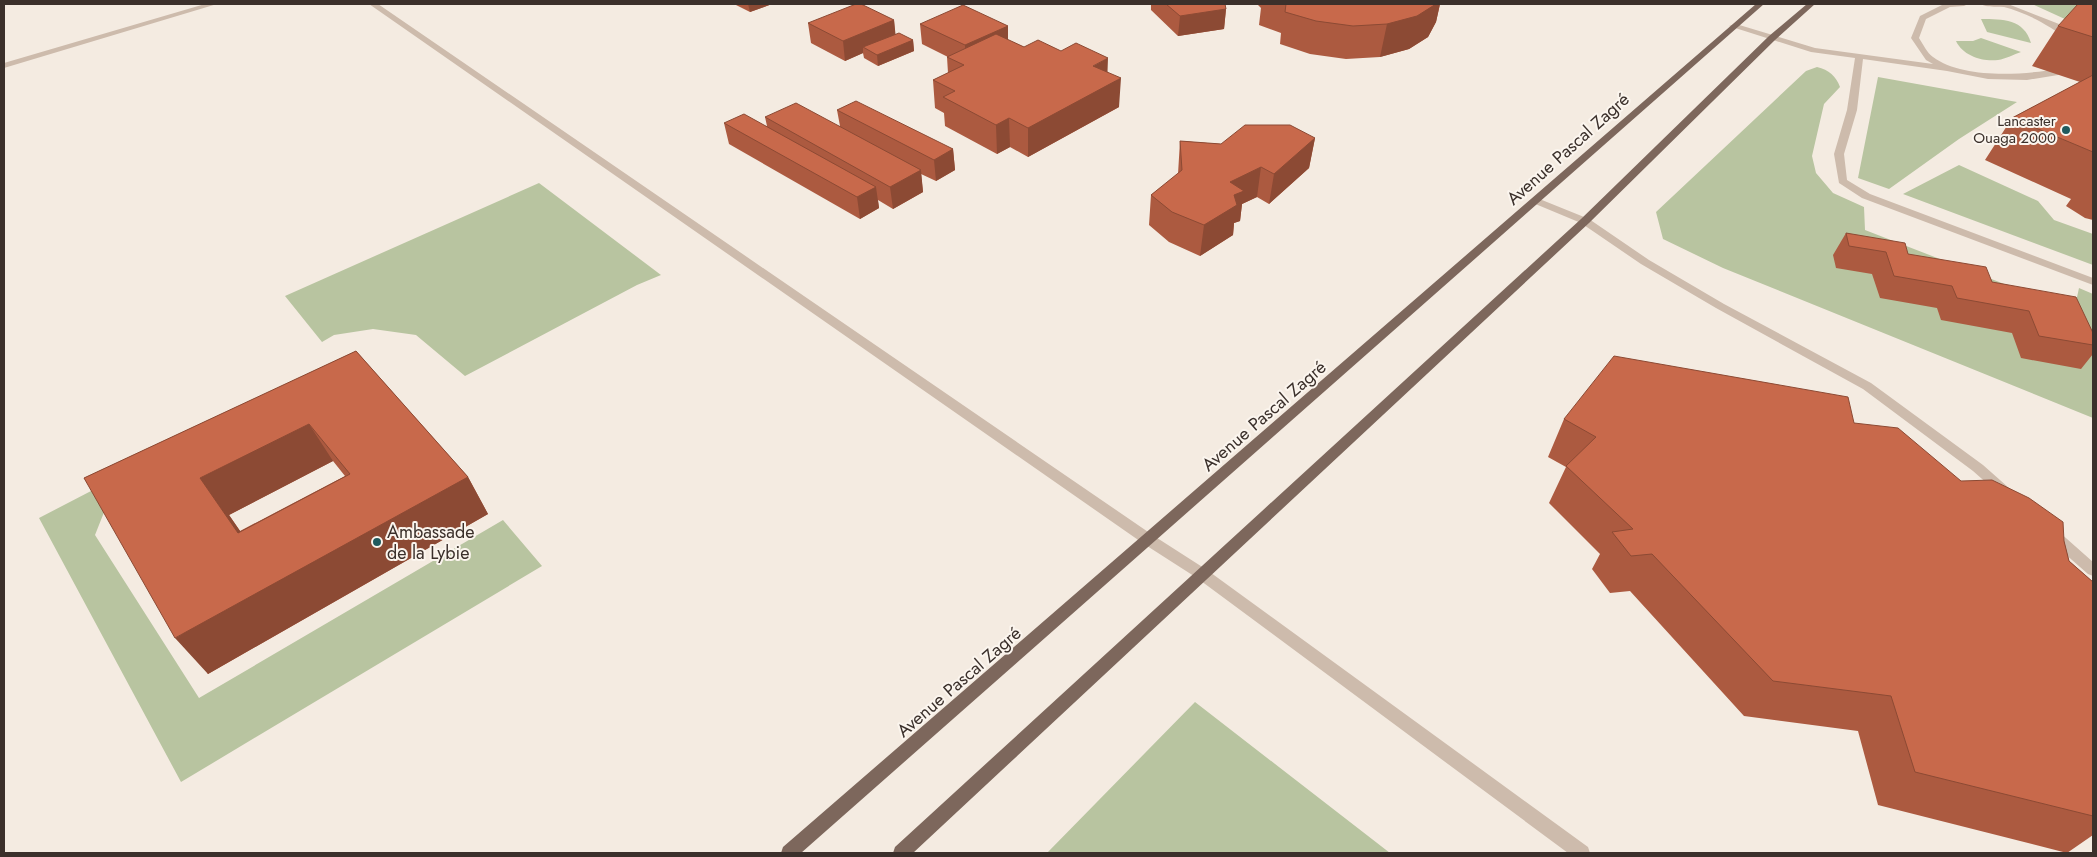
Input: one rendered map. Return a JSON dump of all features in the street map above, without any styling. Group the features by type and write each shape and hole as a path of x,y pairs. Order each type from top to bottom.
{"main road":[{"name":"Avenue Pascal Zagré","path":"789,853 1537,201 1760,4"},
{"path":"901,853 1585,221 1772,38 1811,4"}],"street":[{"path":"4,66 213,4"},
{"path":"374,4 1149,540 1202,574 1582,853"},
{"path":"1947,68 1929,58 1915,38 1924,18 1948,5 1964,4"},
{"path":"1985,4 2004,4 2056,26 2075,42"},
{"path":"1733,26 1814,50 1859,58 1947,68 1988,76 2027,77 2058,72"},
{"path":"1859,58 1852,110 1839,154 1842,181 1866,196 2093,282"},
{"path":"1537,201 1585,221 1645,262 1720,306 1867,386 1978,468 2014,500"},
{"path":"2043,525 2093,570"}],"green space":[{"path":"2032,4 2093,4 2078,25"},
{"path":"1981,19 1997,19 2012,22 2023,29 2031,43 1987,32"},
{"path":"1981,38 2021,52 2001,59 1980,59 1963,51 1956,41 1973,41"},
{"path":"1817,67 1832,74 1840,87 1824,104 1812,156 1816,173 1833,193 1864,207 1865,230 2074,311 2079,288 2093,294 2093,418 1723,268 1663,239 1656,212 1806,71"},
{"path":"1878,77 2017,102 1959,139 1889,189 1858,178"},
{"path":"1959,165 2038,201 2054,220 2093,234 2093,265 1903,194"},
{"path":"539,183 661,275 637,285 465,376 416,335 373,329 334,335 322,342 285,296"},
{"path":"118,477 95,535 199,698 503,520 542,566 181,782 39,518"},
{"path":"1195,702 1390,853 1047,853"}],"building":[{"path":"856,4 861,4 894,20 843,41 808,23"},
{"path":"1166,4 1225,4 1226,9 1180,16"},
{"path":"1286,4 1436,4 1417,16 1387,24 1353,26 1316,21 1285,12"},
{"path":"2078,4 2093,4 2093,37 2058,26"},
{"path":"963,5 1008,26 965,45 920,24"},
{"path":"899,33 913,40 877,55 863,47"},
{"path":"996,34 1024,47 1038,40 1061,51 1076,43 1108,58 1093,66 1121,78 1028,128 1009,118 996,125 943,97 955,91 933,80 964,65 947,57"},
{"path":"2093,75 2093,152 2012,118"},
{"path":"856,101 953,149 934,160 837,110"},
{"path":"796,103 921,170 890,187 765,117"},
{"path":"744,114 876,187 857,197 724,123"},
{"path":"1245,125 1290,125 1315,138 1274,174 1261,167 1230,182 1244,191 1234,195 1237,205 1204,225 1172,212 1151,195 1182,170 1180,141 1221,144"},
{"path":"1846,233 1905,243 1908,254 1986,267 1992,282 2076,297 2093,333 2093,345 2039,336 2029,311 1957,298 1952,286 1894,276 1886,252 1849,246"},
{"path":"356,351 468,477 175,638 84,478","holes":["309,424 350,474 238,533 200,478"]},
{"path":"1614,356 1848,397 1854,423 1898,428 1961,481 1992,480 2029,498 2063,522 2064,541 2069,561 2093,582 2093,816 1915,772 1891,696 1773,681 1652,554 1631,556 1612,532 1633,529 1566,466 1596,437 1564,419"}],"place":[{"name":"Lancaster Ouaga 2000","path":"2066,130"},
{"name":"Ambassade de la Lybie","path":"377,542"}]}
